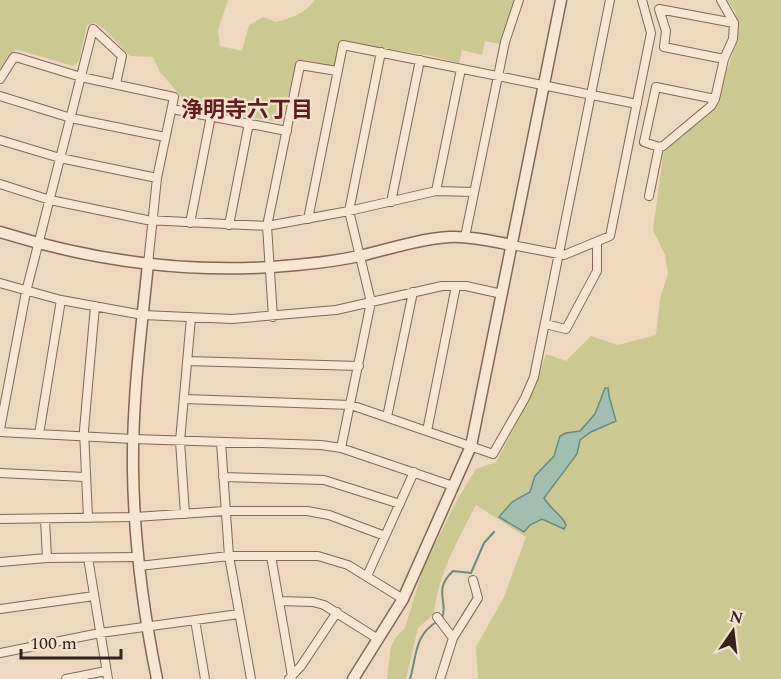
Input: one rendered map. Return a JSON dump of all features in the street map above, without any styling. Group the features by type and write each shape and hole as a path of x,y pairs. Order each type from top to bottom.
{"street":[{"path":"465,237 505,42 519,0"},
{"path":"353,679 403,599 471,446 561,0"},
{"path":"184,399 351,405 493,454 530,387 545,324 610,0"},
{"path":"0,232 38,244 104,258 206,268 270,267 360,256 434,239 465,237 564,255 610,236 651,33 642,0"},
{"path":"715,99 656,87 644,142 659,147 663,146 706,112 715,99 724,59 733,39 735,23 721,0"},
{"path":"724,59 664,47 666,31 659,9 735,23"},
{"path":"116,84 122,56 93,29 26,291 0,430 84,437 298,444 341,448 453,486"},
{"path":"308,219 343,45 637,104"},
{"path":"341,448 371,302 349,211 381,52"},
{"path":"0,80 14,57 81,77 174,98 157,178 152,220 134,439 138,561 146,626 157,679"},
{"path":"391,202 420,60"},
{"path":"273,317 267,226 300,64 337,71"},
{"path":"436,191 461,69"},
{"path":"0,96 71,118 165,137"},
{"path":"172,109 287,131"},
{"path":"190,223 211,116"},
{"path":"229,225 249,123"},
{"path":"0,140 60,158 157,178"},
{"path":"649,196 659,147"},
{"path":"0,184 50,200 152,220 267,226 349,211 436,191 474,192"},
{"path":"545,324 566,329 597,271 597,242"},
{"path":"0,284 61,300 143,315 231,319 336,310 412,292 456,286 502,294"},
{"path":"427,431 456,286"},
{"path":"387,417 412,292"},
{"path":"39,434 61,300"},
{"path":"88,518 84,437 95,306"},
{"path":"184,514 180,441 191,318"},
{"path":"187,361 358,366"},
{"path":"221,442 229,556 251,679"},
{"path":"367,576 414,472"},
{"path":"0,473 86,477"},
{"path":"223,477 324,480 399,504"},
{"path":"0,519 135,517 225,511 316,512 385,536"},
{"path":"45,519 47,558"},
{"path":"0,562 47,558 138,561 229,556 318,556 348,565 403,599"},
{"path":"271,556 290,678"},
{"path":"66,679 107,675 88,558"},
{"path":"440,679 453,638 478,598 473,580"},
{"path":"0,609 94,596"},
{"path":"279,601 313,602 324,605 378,639"},
{"path":"290,678 310,654 337,612"},
{"path":"0,653 100,633 240,614"},
{"path":"439,619 453,638"},
{"path":"195,620 205,679"}],"shaded area":[{"path":"0,0 228,0 218,30 220,46 242,51 249,25 263,17 276,22 292,17 307,9 315,0 514,0 500,44 485,41 482,55 462,50 459,63 432,56 341,41 333,68 298,62 280,122 190,107 160,72 153,57 130,56 103,28 94,23 87,25 79,61 73,66 15,49 0,74"},
{"path":"727,0 781,0 781,679 478,679 476,647 504,597 526,537 476,505 444,571 434,614 418,628 406,679 387,679 391,646 405,628 423,568 456,502 476,469 496,462 534,390 546,354 566,361 591,336 618,345 656,335 660,299 668,274 665,255 653,230 664,148 720,102 723,81 736,44 738,25 735,11"},
{"path":"605,388 608,388 616,421 591,432 580,440 577,454 544,498 566,525 564,529 542,519 530,525 524,532 499,517 512,502 530,492 535,476 554,456 560,436 580,431 595,414"}],"waterway":[{"path":"442,618 444,612 442,590 447,578 453,571 471,573 484,543 494,532"},
{"path":"410,679 420,639 438,621"}],"district":[{"name":"浄明寺六丁目","path":"247,109"}]}
